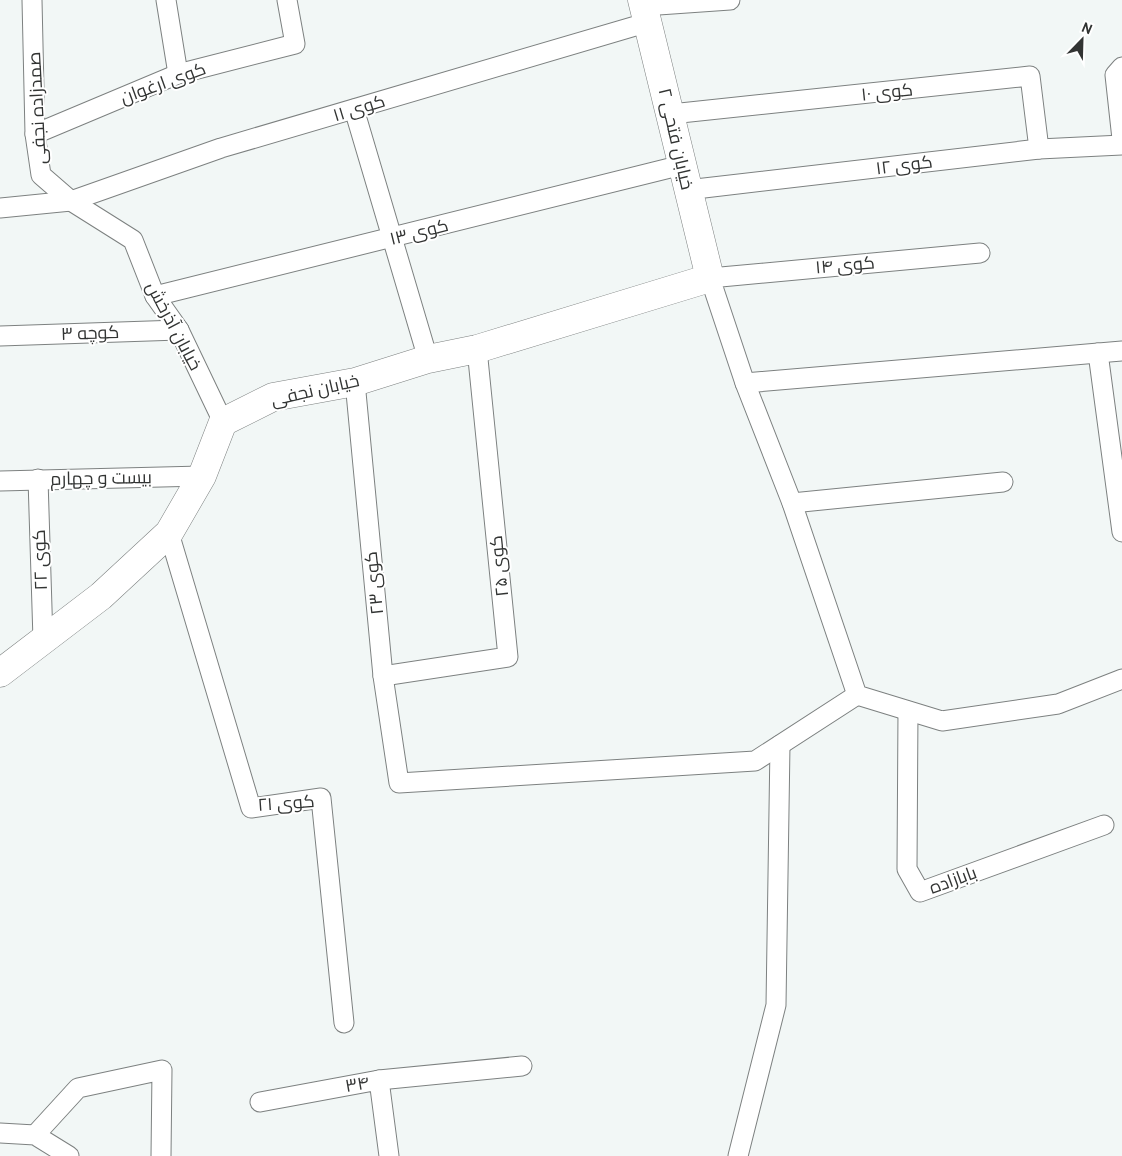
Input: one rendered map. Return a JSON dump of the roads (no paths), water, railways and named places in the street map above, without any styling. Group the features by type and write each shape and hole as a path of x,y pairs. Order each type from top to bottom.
{"street":[{"name":"صمدزاده نجفی","path":"32,0 36,134 41,175 71,202"},
{"path":"166,0 178,74"},
{"name":"کوی ارغوان","path":"36,134 178,74 295,44 287,0"},
{"name":"کوی ۱۱","path":"0,208 71,202 221,148 354,109 645,9 730,0"},
{"name":"خیابان فتحی ۲","path":"645,9 671,114 684,177 710,278"},
{"path":"1122,67 1115,74 1122,138"},
{"name":"کوی ۱۰","path":"671,114 1030,76 1039,149"},
{"path":"354,109 428,359"},
{"name":"کوی ۱۲","path":"684,177 1039,149 1122,145"},
{"name":"کوی ۱۳","path":"155,296 392,239 684,177"},
{"name":"خیابان آذرخش","path":"71,202 132,240 155,296 179,330 222,422"},
{"name":"کوی ۱۴","path":"710,278 980,253"},
{"path":"710,278 745,383 792,503 857,695"},
{"name":"خیابان نجفی","path":"222,422 273,396 355,382 428,359 477,348 710,278"},
{"name":"کوچه ۳","path":"0,336 179,330"},
{"name":"کوی ۲۵","path":"383,676 508,657 477,348"},
{"path":"745,383 1122,352"},
{"path":"1098,354 1122,532"},
{"name":"کوی ۲۳","path":"355,382 383,676 399,783 755,760 780,745"},
{"path":"0,673 101,596 169,533 202,476 222,422"},
{"name":"بیست و چهارم","path":"0,482 38,479 202,476"},
{"name":"کوی ۲۲","path":"38,479 43,640"},
{"path":"792,503 1003,482"},
{"name":"کوی ۲۱","path":"169,533 250,808 321,798 344,1023"},
{"path":"738,1156 776,1005 780,745 857,695 942,721 1058,704 1122,679"},
{"name":"بابازاده","path":"908,710 907,868 920,892 1104,825"},
{"path":"379,1080 522,1066"},
{"path":"35,1134 78,1088 162,1070 161,1156"},
{"name":"۳۴","path":"260,1102 379,1080 389,1156"},
{"path":"0,1133 35,1134 69,1156"}]}
